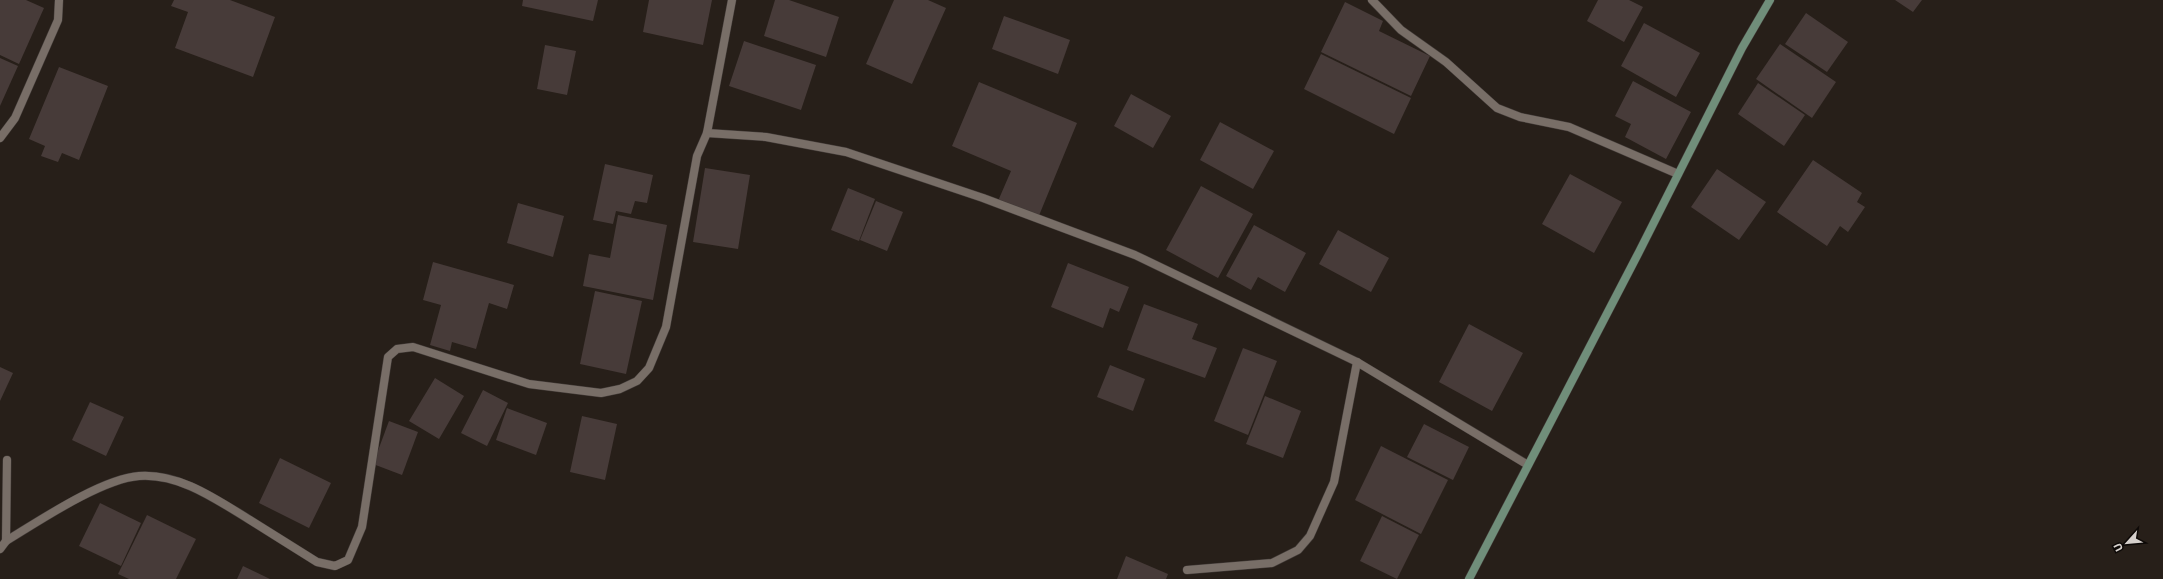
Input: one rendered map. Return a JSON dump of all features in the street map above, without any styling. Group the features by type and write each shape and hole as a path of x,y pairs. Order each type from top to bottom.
{"street":[{"path":"0,138 15,118 58,20 59,0"},
{"path":"0,549 6,541 86,494 111,484 139,476 163,478 189,485 213,498 317,562 334,566 348,560 362,527 388,357 396,348 413,347 529,384 601,393 620,389 637,382 649,368 666,327 697,156 707,133 732,0"},
{"path":"1372,0 1401,30 1446,62 1497,108 1520,117 1569,127 1678,174"},
{"path":"1469,579 1742,48 1770,0"},
{"path":"707,133 766,137 846,152 982,198 1135,255 1357,362 1528,465"},
{"path":"1187,570 1272,563 1298,550 1310,536 1334,482 1357,362"},
{"path":"6,541 7,460"}],"building":[{"path":"0,0 26,0 44,8 19,64 0,55"},
{"path":"174,0 230,0 275,17 253,77 175,48 188,12 171,6"},
{"path":"523,0 598,0 593,21 522,6"},
{"path":"649,0 712,0 703,45 643,32"},
{"path":"775,0 789,0 839,17 826,57 764,36"},
{"path":"894,0 928,0 946,8 912,84 866,64"},
{"path":"1598,0 1629,0 1643,7 1624,42 1587,21"},
{"path":"1895,0 1922,0 1913,12"},
{"path":"1345,2 1383,21 1379,31 1430,56 1411,96 1321,52"},
{"path":"1806,13 1848,42 1827,72 1785,44"},
{"path":"1004,16 1070,40 1058,74 992,49"},
{"path":"1644,23 1700,53 1676,97 1621,66"},
{"path":"744,41 816,65 801,110 729,86"},
{"path":"1780,44 1836,82 1812,118 1756,79"},
{"path":"545,45 576,51 567,95 537,89"},
{"path":"1321,54 1411,98 1394,134 1304,89"},
{"path":"0,58 18,66 0,106"},
{"path":"59,67 108,86 79,160 62,153 58,162 41,156 45,146 29,139"},
{"path":"1633,81 1691,112 1666,159 1625,137 1631,124 1615,116"},
{"path":"979,82 1077,123 1038,218 998,201 1011,171 952,146"},
{"path":"1758,83 1805,115 1784,146 1738,114"},
{"path":"1131,94 1171,116 1153,148 1114,126"},
{"path":"1220,122 1274,151 1253,189 1200,160"},
{"path":"1813,160 1862,193 1857,202 1865,207 1848,232 1840,226 1827,246 1777,212"},
{"path":"605,164 653,175 647,203 635,201 631,214 616,211 613,224 593,220"},
{"path":"705,168 750,175 738,249 693,242"},
{"path":"1717,169 1766,202 1739,240 1691,207"},
{"path":"1570,174 1622,202 1594,253 1542,224"},
{"path":"1201,186 1253,214 1218,278 1166,250"},
{"path":"848,188 875,199 859,241 831,230"},
{"path":"876,201 903,212 887,251 860,240"},
{"path":"518,203 564,216 553,257 507,243"},
{"path":"618,215 667,225 653,300 583,286 589,254 610,258"},
{"path":"1254,225 1306,253 1285,292 1258,277 1251,290 1226,276"},
{"path":"1338,230 1389,258 1371,292 1319,264"},
{"path":"433,262 514,285 507,309 489,303 476,349 452,342 450,351 430,345 441,305 423,300"},
{"path":"1068,263 1129,287 1119,312 1110,308 1103,328 1051,307"},
{"path":"595,291 642,301 626,374 580,364"},
{"path":"1144,304 1198,324 1192,339 1217,348 1205,378 1127,350"},
{"path":"1469,324 1523,353 1492,411 1439,382"},
{"path":"1243,348 1277,361 1248,435 1214,421"},
{"path":"1110,365 1145,379 1133,411 1097,397"},
{"path":"0,367 13,373 0,401"},
{"path":"435,378 464,396 439,439 409,421"},
{"path":"483,390 508,403 487,446 461,433"},
{"path":"1265,396 1301,411 1283,458 1246,444"},
{"path":"90,402 124,417 106,456 72,440"},
{"path":"507,408 547,423 536,455 496,440"},
{"path":"582,416 617,424 605,480 570,472"},
{"path":"389,421 418,432 402,475 373,464"},
{"path":"1424,424 1469,447 1453,480 1407,457"},
{"path":"1381,446 1448,480 1421,534 1355,500"},
{"path":"280,458 331,483 309,528 259,503"},
{"path":"100,503 141,523 121,566 79,546"},
{"path":"147,515 196,539 176,579 129,579 118,574"},
{"path":"1382,516 1419,535 1397,579 1360,561"},
{"path":"1126,556 1168,574 1166,579 1117,579"},
{"path":"243,566 270,579 237,579"}]}
